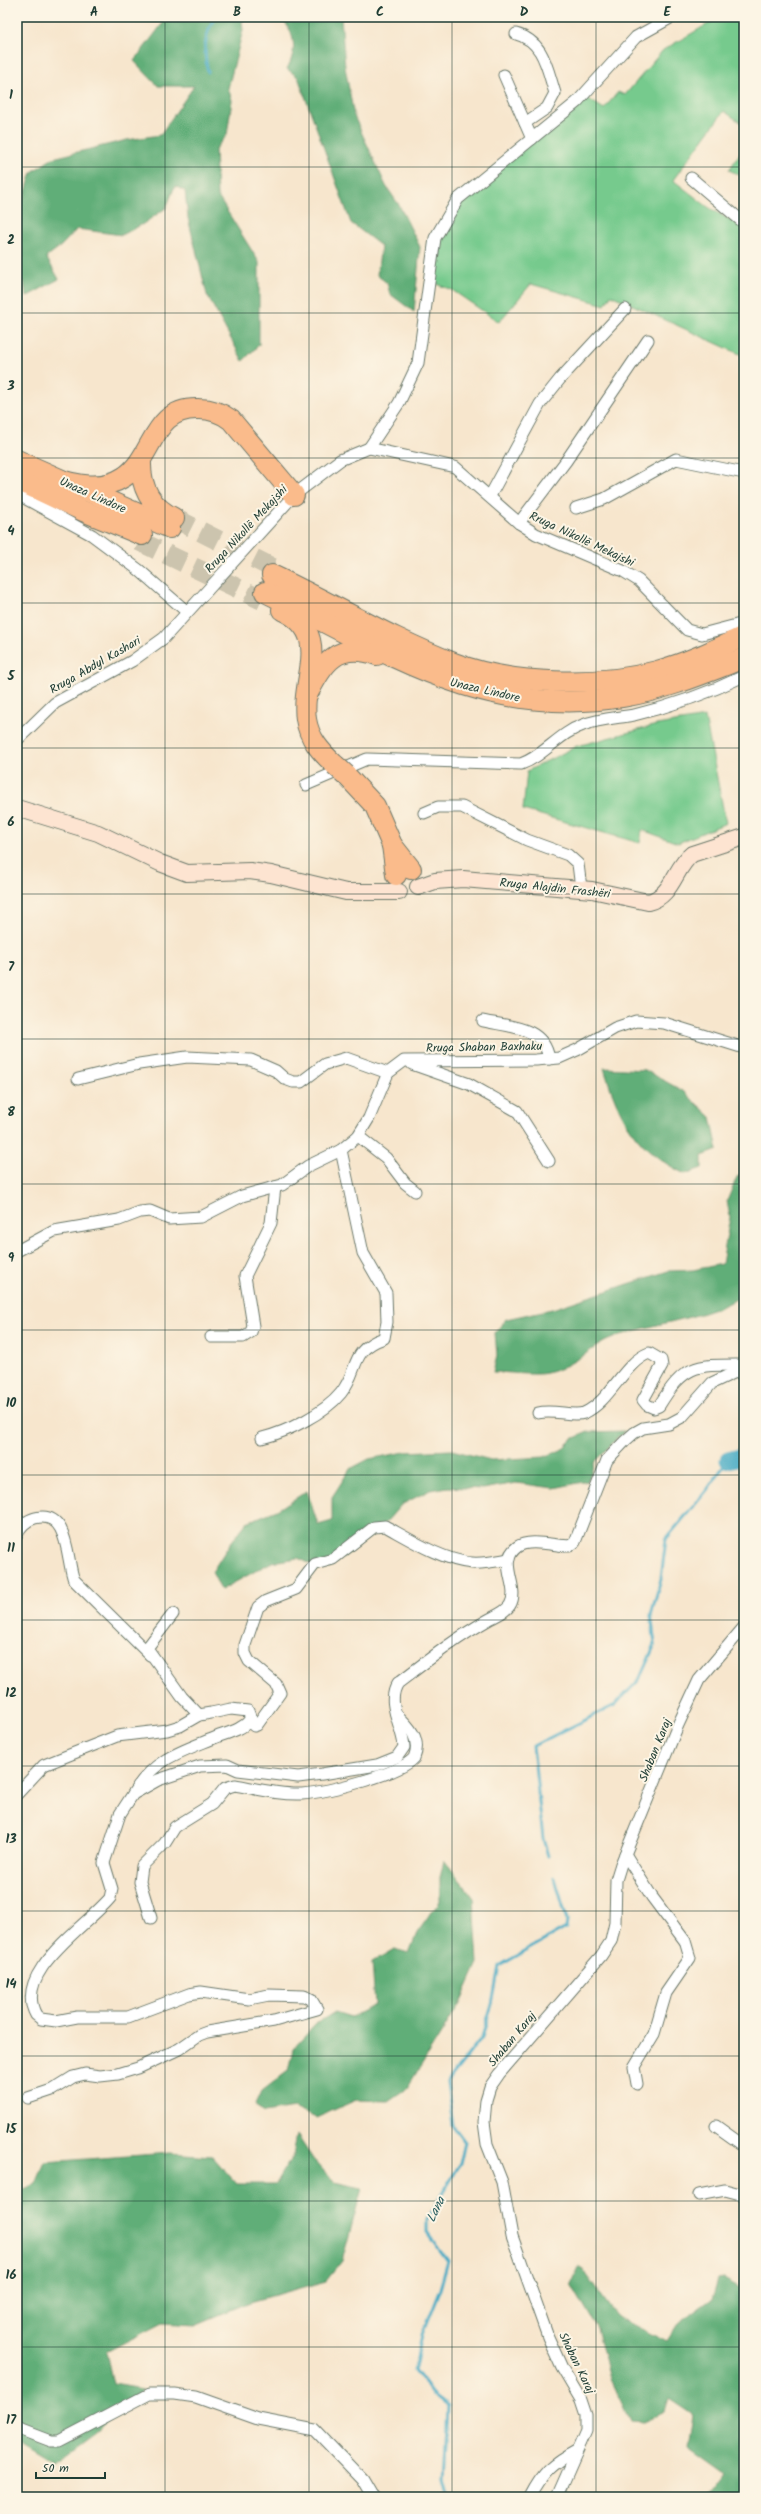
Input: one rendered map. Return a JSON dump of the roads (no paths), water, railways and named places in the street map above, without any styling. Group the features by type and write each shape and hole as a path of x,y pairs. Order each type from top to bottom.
{"highway":[{"path":"53,478 79,484 107,484 123,478 141,460 151,439 166,420 186,410 205,409 221,414 231,420 294,495"},
{"name":"Unaza Lindore","path":"17,460 53,478 172,523 157,508 144,489 141,460"},
{"name":"Unaza Lindore","path":"17,480 141,538"},
{"path":"269,584 308,633 312,657 306,716 311,736 319,749 375,806 406,880"},
{"name":"Unaza Lindore","path":"269,584 299,588 391,635 455,664 502,676 532,680 583,681 656,671 692,659 744,636"},
{"name":"Unaza Lindore","path":"269,584 398,660 471,689 526,699 589,700 623,697 677,683 744,658"},
{"path":"307,695 320,671 330,660 344,652 359,650 375,654 454,686 515,701 582,703 612,701 623,697"}],"main road":[{"name":"Rruga Alajdin Frashëri","path":"17,808 98,833 160,863 187,873 250,871 270,874 346,892 374,891 406,880 435,881 463,879 581,888 605,892 643,902 652,901 665,893 685,860 692,854 744,837"}],"street":[{"path":"369,448 403,398 418,363 433,247 438,231 463,194 584,96 619,53 636,37 672,17"},
{"path":"516,34 527,37 539,46 555,93 554,100 547,108 525,123"},
{"path":"504,75 532,139"},
{"path":"691,178 744,222"},
{"path":"490,496 540,404 560,379 626,309"},
{"path":"519,523 566,461 648,340"},
{"name":"Rruga Nikollë Mekajshi","path":"186,611 294,495 340,460 369,448 455,468 490,496 519,523 536,534 623,571 647,588 671,616 687,630 702,634 744,623"},
{"path":"576,508 604,499 676,459 744,473"},
{"path":"17,494 92,535 139,570 186,611"},
{"name":"Rruga Abdyl Kashari","path":"17,740 55,703 132,661 164,638 186,611"},
{"path":"306,785 367,759 521,764 528,762 561,735 575,728 659,708 718,689 744,676"},
{"path":"424,813 438,807 462,806 527,840 568,855 578,864 581,888"},
{"path":"483,1021 526,1031 539,1037 547,1047 549,1059"},
{"name":"Rruga Shaban Baxhaku","path":"404,1061 549,1059 578,1050 614,1028 636,1021 664,1023 744,1048"},
{"path":"78,1079 139,1064 187,1057 251,1060 276,1071 285,1079 293,1082 301,1082 326,1064 346,1058 388,1073"},
{"path":"17,1251 54,1231 119,1220 140,1212 150,1211 169,1219 200,1217 242,1196 275,1187 291,1180 308,1166 341,1150 358,1136 369,1118 388,1073 404,1061 469,1084 517,1111 549,1160"},
{"path":"358,1136 386,1158 405,1183 415,1191"},
{"path":"262,1438 284,1433 333,1402 342,1392 363,1348 370,1343 384,1338 387,1322 386,1293 363,1253 341,1150"},
{"path":"211,1337 243,1337 252,1332 253,1326 245,1276 271,1223 275,1187"},
{"path":"538,1413 555,1410 575,1414 585,1412 608,1393 637,1360 649,1353 661,1360 662,1366 643,1400 647,1405 654,1408 659,1406 680,1376 689,1370 744,1365"},
{"path":"133,1794 158,1780 200,1766 226,1765 238,1770 298,1777 377,1765 397,1757 402,1751 404,1743 396,1714 393,1694 398,1683 462,1635 500,1613 511,1604 511,1585 507,1565 516,1548 524,1543 570,1546 575,1542 607,1460 620,1446 634,1433 644,1428 669,1424 682,1416 712,1383 744,1368"},
{"path":"17,1534 22,1526 32,1519 41,1516 50,1518 67,1543 68,1567 74,1580 138,1646 150,1655"},
{"path":"249,1722 254,1726 259,1723 280,1693 276,1684 249,1661 244,1653 244,1645 258,1607 266,1601 294,1590 313,1566 333,1559 374,1527 385,1526 399,1536 454,1559 472,1563 509,1559"},
{"path":"173,1614 150,1641 146,1648 172,1681 182,1697 199,1715"},
{"name":"Shaban Karaj","path":"557,2497 586,2431 586,2415 581,2400 562,2368 548,2337 512,2236 502,2182 487,2144 484,2113 490,2087 499,2074 601,1956 611,1941 615,1923 616,1880 625,1854 699,1680 744,1627"},
{"path":"17,1794 44,1764 117,1736 180,1726 199,1715 241,1709 248,1711 251,1715 249,1722 241,1728 171,1756 152,1767 120,1814 104,1863 112,1889 110,1898 44,1963 32,1987 31,2004 36,2015 48,2021 77,2017 128,2017 189,1994 201,1992 249,1999 269,1995 304,1996 311,1999 317,2009 274,2021 207,2032 195,2037 179,2049 138,2068 118,2074 100,2076 85,2074 73,2077 52,2090 28,2098"},
{"path":"151,1918 140,1882 142,1866 165,1843 175,1827 212,1804 221,1792 235,1785 279,1793 302,1794 325,1790 403,1768 414,1758 417,1741 410,1728 396,1714"},
{"path":"625,1854 652,1897 685,1941 690,1958 666,1993 656,2030 634,2068 637,2084"},
{"path":"716,2126 744,2146"},
{"path":"699,2196 725,2190 744,2195"},
{"path":"17,2428 51,2441 59,2441 149,2394 169,2393 196,2397 258,2419 315,2430 363,2480 373,2497"},
{"path":"530,2497 542,2476 554,2463 576,2451"}],"waterway":[{"path":"208,72 205,50 209,30 215,17"},
{"name":"Lana","path":"728,1460 744,1456"},
{"path":"548,1856 543,1839 533,1746 615,1705 639,1680 655,1644 651,1615 661,1579 666,1539 707,1490 728,1460"},
{"name":"Lana","path":"448,2497 444,2482 448,2407 431,2393 414,2370 423,2332 440,2289 448,2261 427,2232 427,2220 460,2164 465,2142 453,2126 447,2082 482,2037 492,2004 499,1966 566,1928 567,1920 555,1878"}],"tunnel":[{"path":"174,518 275,569"},
{"path":"139,541 262,600"}]}
